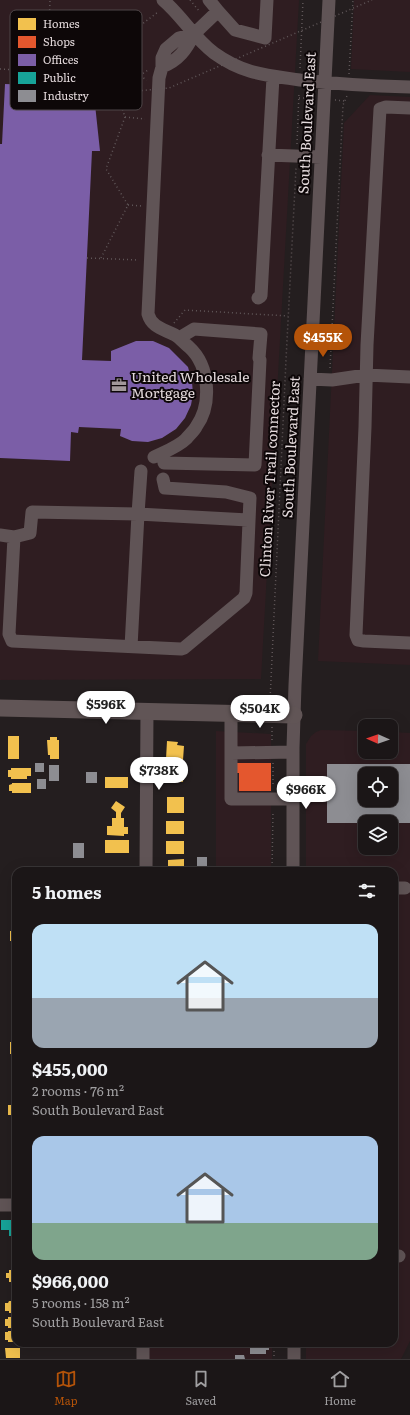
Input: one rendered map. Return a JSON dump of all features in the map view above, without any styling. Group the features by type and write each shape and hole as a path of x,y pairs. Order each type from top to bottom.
{"main road":[{"path":"0,708 294,715"}],"street":[{"path":"209,0 235,30 265,38 267,0"},
{"name":"South Boulevard East","path":"293,867 294,715 329,0"},
{"path":"161,5 179,15 194,34 208,48 230,62 253,72 272,77 325,83 410,87"},
{"path":"131,647 138,514 141,471 143,463 150,458 159,460 255,465 261,334 194,329 176,333 175,335 157,328 152,323 148,314 159,78 162,67 176,59 187,48 194,34 218,11"},
{"path":"258,298 261,296 272,77"},
{"path":"410,108 386,107 380,109 366,375 356,635 358,640 364,641 410,643"},
{"path":"268,155 321,158"},
{"path":"159,460 184,440 196,427 204,411 207,393 205,377 200,363 191,349 176,333"},
{"path":"310,379 334,380 366,375 410,377"},
{"path":"14,537 11,614 4,634 12,641 184,648 244,598 246,593 250,498 226,492 165,488 163,479 166,471 159,460"},
{"path":"141,471 144,478 151,482 163,479"},
{"path":"0,535 14,537 30,533 31,513 33,511 246,519 249,521"},
{"path":"146,711 146,867"},
{"path":"231,713 231,799 293,799"},
{"path":"231,753 293,752"},
{"path":"0,1205 12,1205"},
{"path":"143,1347 143,1359"},
{"path":"294,1347 294,1359"}],"path":[{"path":"50,0 50,10"},
{"path":"190,0 200,13"},
{"path":"300,65 303,0"},
{"path":"349,79 353,0"},
{"path":"142,91 169,88 372,0"},
{"path":"142,23 161,5"},
{"path":"0,69 10,70"},
{"path":"142,74 149,70"},
{"path":"142,77 152,82"},
{"path":"330,370 343,105 347,91"},
{"name":"Clinton River Trail connector","path":"270,698 299,92"},
{"path":"298,98 305,98"},
{"path":"338,100 345,101"},
{"path":"123,110 125,117 106,169 128,205"},
{"path":"125,117 151,120"},
{"path":"128,205 147,206"},
{"path":"101,258 128,205"},
{"path":"87,258 145,260"},
{"path":"176,333 174,323 185,310 288,316"},
{"path":"274,1347 274,1359"}],"shaded area":[{"name":"United Wholesale Mortgage","path":"0,0 299,0 261,679 0,680"},
{"path":"354,0 410,0 410,72 351,69"},
{"path":"370,95 410,97 410,665 318,661 344,123"},
{"path":"321,730 358,731 358,759 398,759 398,732 410,733 410,1341 401,1359 306,1359 306,1347 398,1347 398,867 306,867 306,744 311,736"},
{"path":"216,731 271,734 271,867 216,867"},
{"path":"145,1347 272,1347 272,1359 144,1359"}],"building: Homes":[{"path":"8,736 19,736 19,759 8,759"},
{"path":"50,737 57,737 57,740 59,740 59,759 50,759 50,755 48,755 47,740 50,740"},
{"path":"167,741 178,742 177,745 184,746 183,760 179,760 179,765 184,766 183,782 165,781 166,765 170,765 170,759 166,759"},
{"path":"11,768 31,768 31,776 27,776 27,779 11,779 11,777 8,777 8,770 11,770"},
{"path":"105,777 128,777 128,788 105,788"},
{"path":"12,783 31,783 31,793 12,793 12,791 9,791 9,785"},
{"path":"167,797 184,797 184,813 167,813"},
{"path":"116,801 125,807 121,813 121,818 124,818 124,827 128,827 128,834 124,834 124,836 107,835 107,826 112,826 112,818 116,818 116,812 111,808"},
{"path":"166,821 184,821 184,834 166,834"},
{"path":"105,840 129,840 129,853 105,853"},
{"path":"166,841 184,841 184,854 166,854"},
{"path":"184,859 184,867 168,867 168,860"},
{"path":"10,931 12,931 12,941 10,941"},
{"path":"10,1042 12,1042 12,1054 10,1054"},
{"path":"8,1105 12,1105 12,1115 8,1115"},
{"path":"11,1183 12,1183 12,1194"},
{"path":"9,1270 12,1270 12,1282 9,1282 9,1278 6,1278 6,1273 9,1273"},
{"path":"9,1301 12,1301 12,1313 5,1311 5,1303 8,1303"},
{"path":"8,1317 12,1317 12,1328 5,1326 5,1319 8,1319"},
{"path":"12,1331 12,1342 5,1340 5,1332"},
{"path":"5,1348 20,1348 20,1358 6,1358"}],"building: Shops":[{"path":"235,763 271,763 271,791 239,791 239,773 235,773"}],"building: Offices":[{"path":"5,84 10,84 10,110 96,110 100,151 92,151 82,360 111,361 111,351 136,341 153,341 169,348 188,367 192,382 193,394 191,405 185,418 176,429 162,438 148,442 132,441 120,436 121,429 79,427 78,433 71,432 70,461 0,458 0,144 2,144"}],"building: Public":[{"path":"1,1220 12,1220 12,1236 9,1236 9,1230 1,1230"}],"building: Industry":[{"path":"35,763 44,763 44,772 35,772"},
{"path":"327,764 410,764 410,823 398,823 398,815 358,815 358,823 327,823"},
{"path":"49,765 59,765 59,781 49,781"},
{"path":"86,772 97,772 97,783 86,783"},
{"path":"37,779 46,779 46,789 37,789"},
{"path":"73,843 84,843 84,858 73,858"},
{"path":"197,857 207,857 207,867 197,867"},
{"path":"250,1347 269,1347 269,1350 266,1350 266,1354 250,1354"},
{"path":"235,1355 244,1355 245,1359 235,1359"}],"place":[{"name":"United Wholesale Mortgage","path":"119,385"}]}
